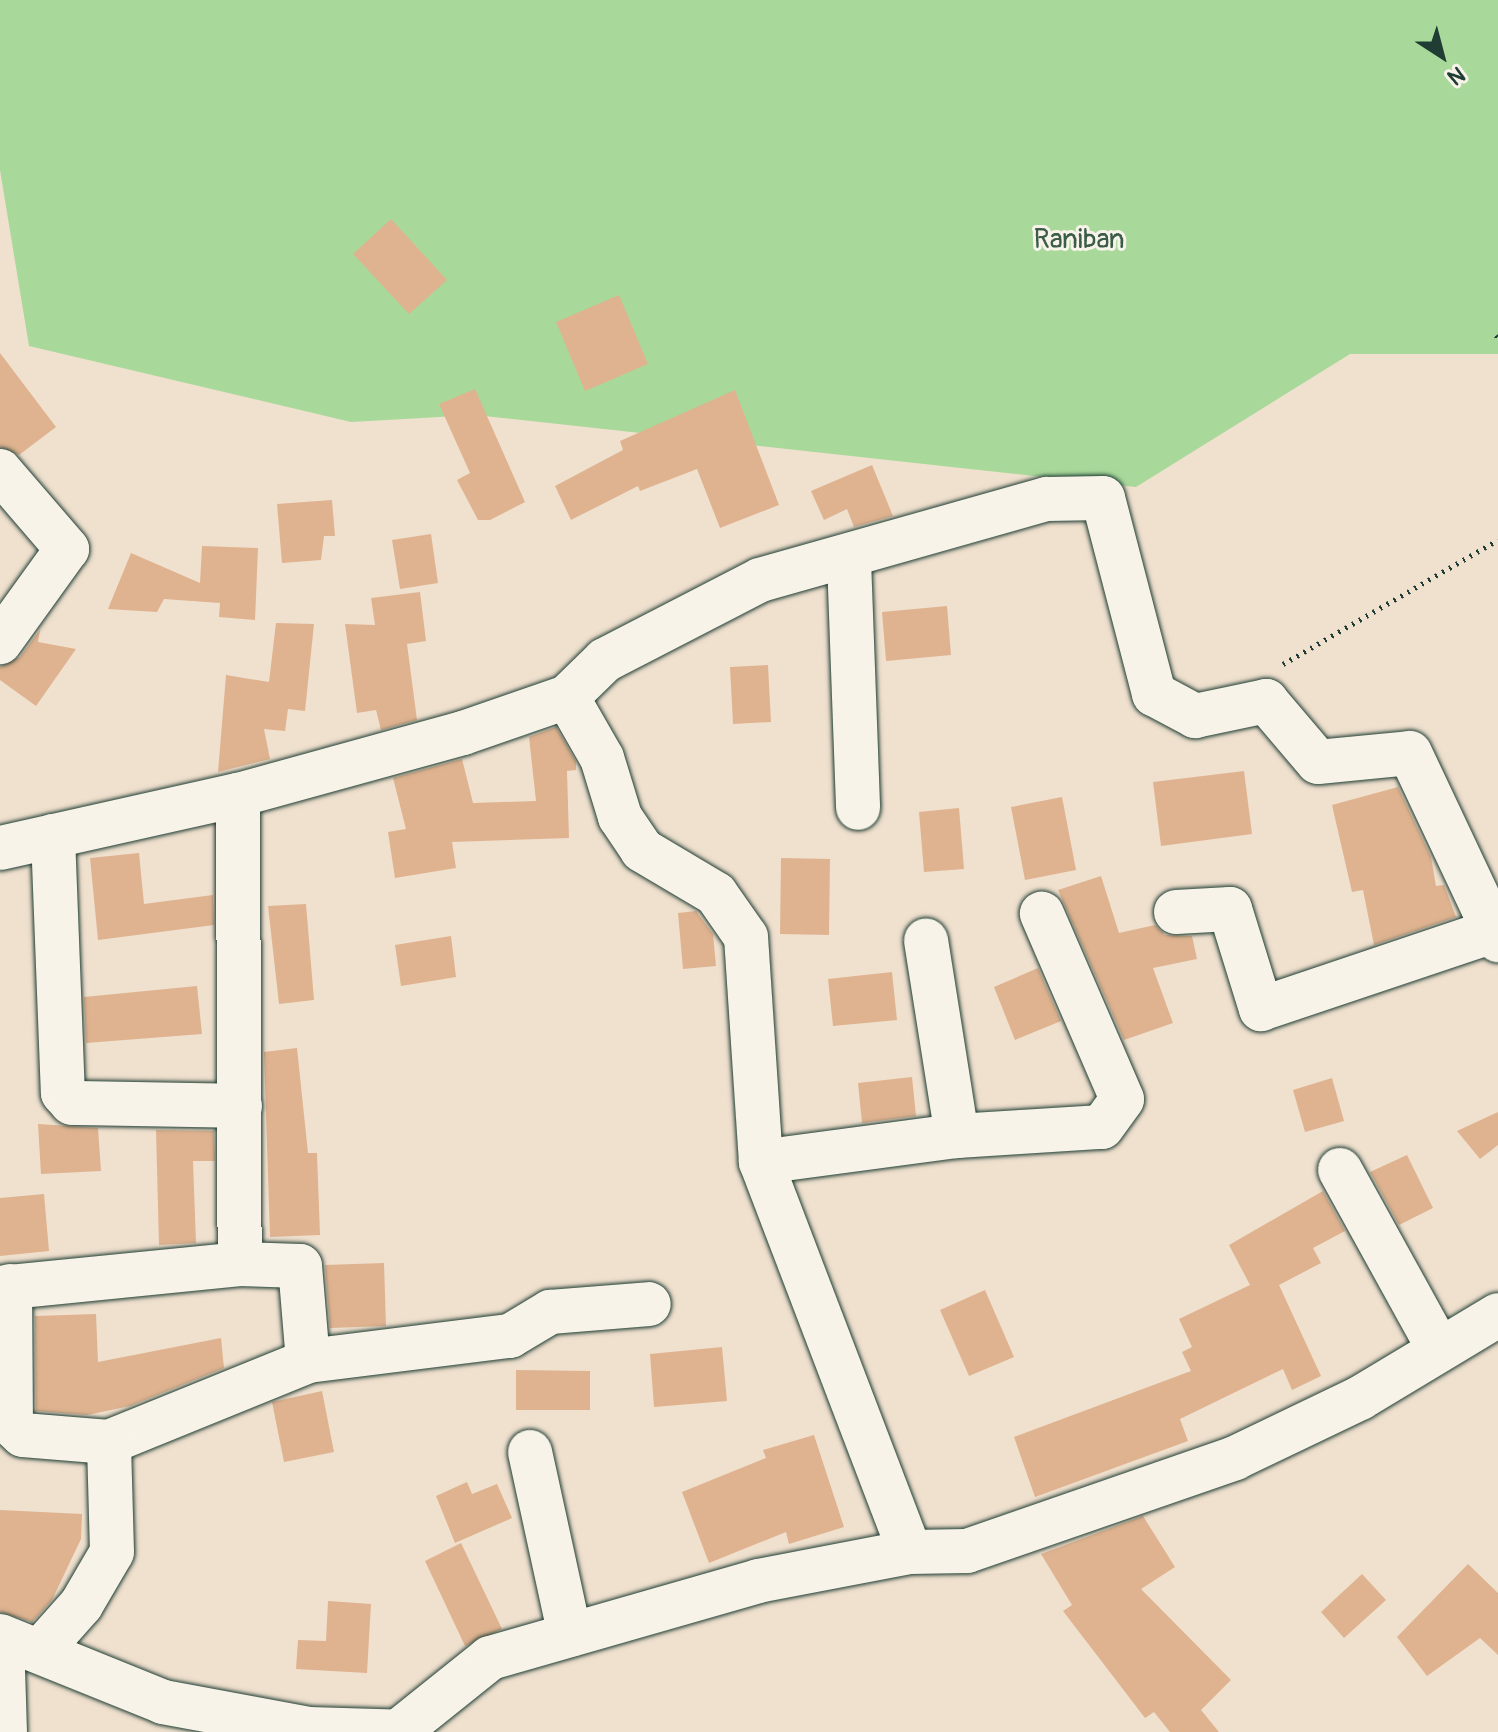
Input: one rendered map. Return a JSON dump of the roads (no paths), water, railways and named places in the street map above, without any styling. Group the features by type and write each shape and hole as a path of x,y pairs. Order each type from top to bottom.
{"street":[{"path":"0,471 67,549 0,642"},
{"path":"0,848 238,795 567,697 605,660 760,580 849,560 1047,499 1103,498 1154,694 1195,716 1266,701 1318,762 1410,753 1494,936 1261,1009 1230,909 1176,912"},
{"path":"849,560 858,808"},
{"path":"567,697 602,758 620,817 642,850 716,894 746,937 761,1162 910,1552"},
{"path":"238,795 240,1264"},
{"path":"53,836 63,1093 72,1103 240,1106"},
{"path":"761,1162 957,1136 1102,1127 1122,1099 1042,914"},
{"path":"926,940 957,1136"},
{"path":"1340,1170 1439,1349"},
{"path":"308,1361 305,1272 240,1264 5,1287 11,1424 23,1435 109,1442 308,1361 510,1336 550,1312 649,1304"},
{"path":"14,1642 164,1717 309,1729 408,1730 490,1658 758,1581 910,1552 967,1551 1235,1458 1360,1398 1498,1315"},
{"path":"14,1642 81,1605 112,1552 109,1442"},
{"path":"530,1452 570,1635"},
{"path":"5,1732 14,1642"}],"park label":[{"name":"Raniban","path":"1079,240"}]}
